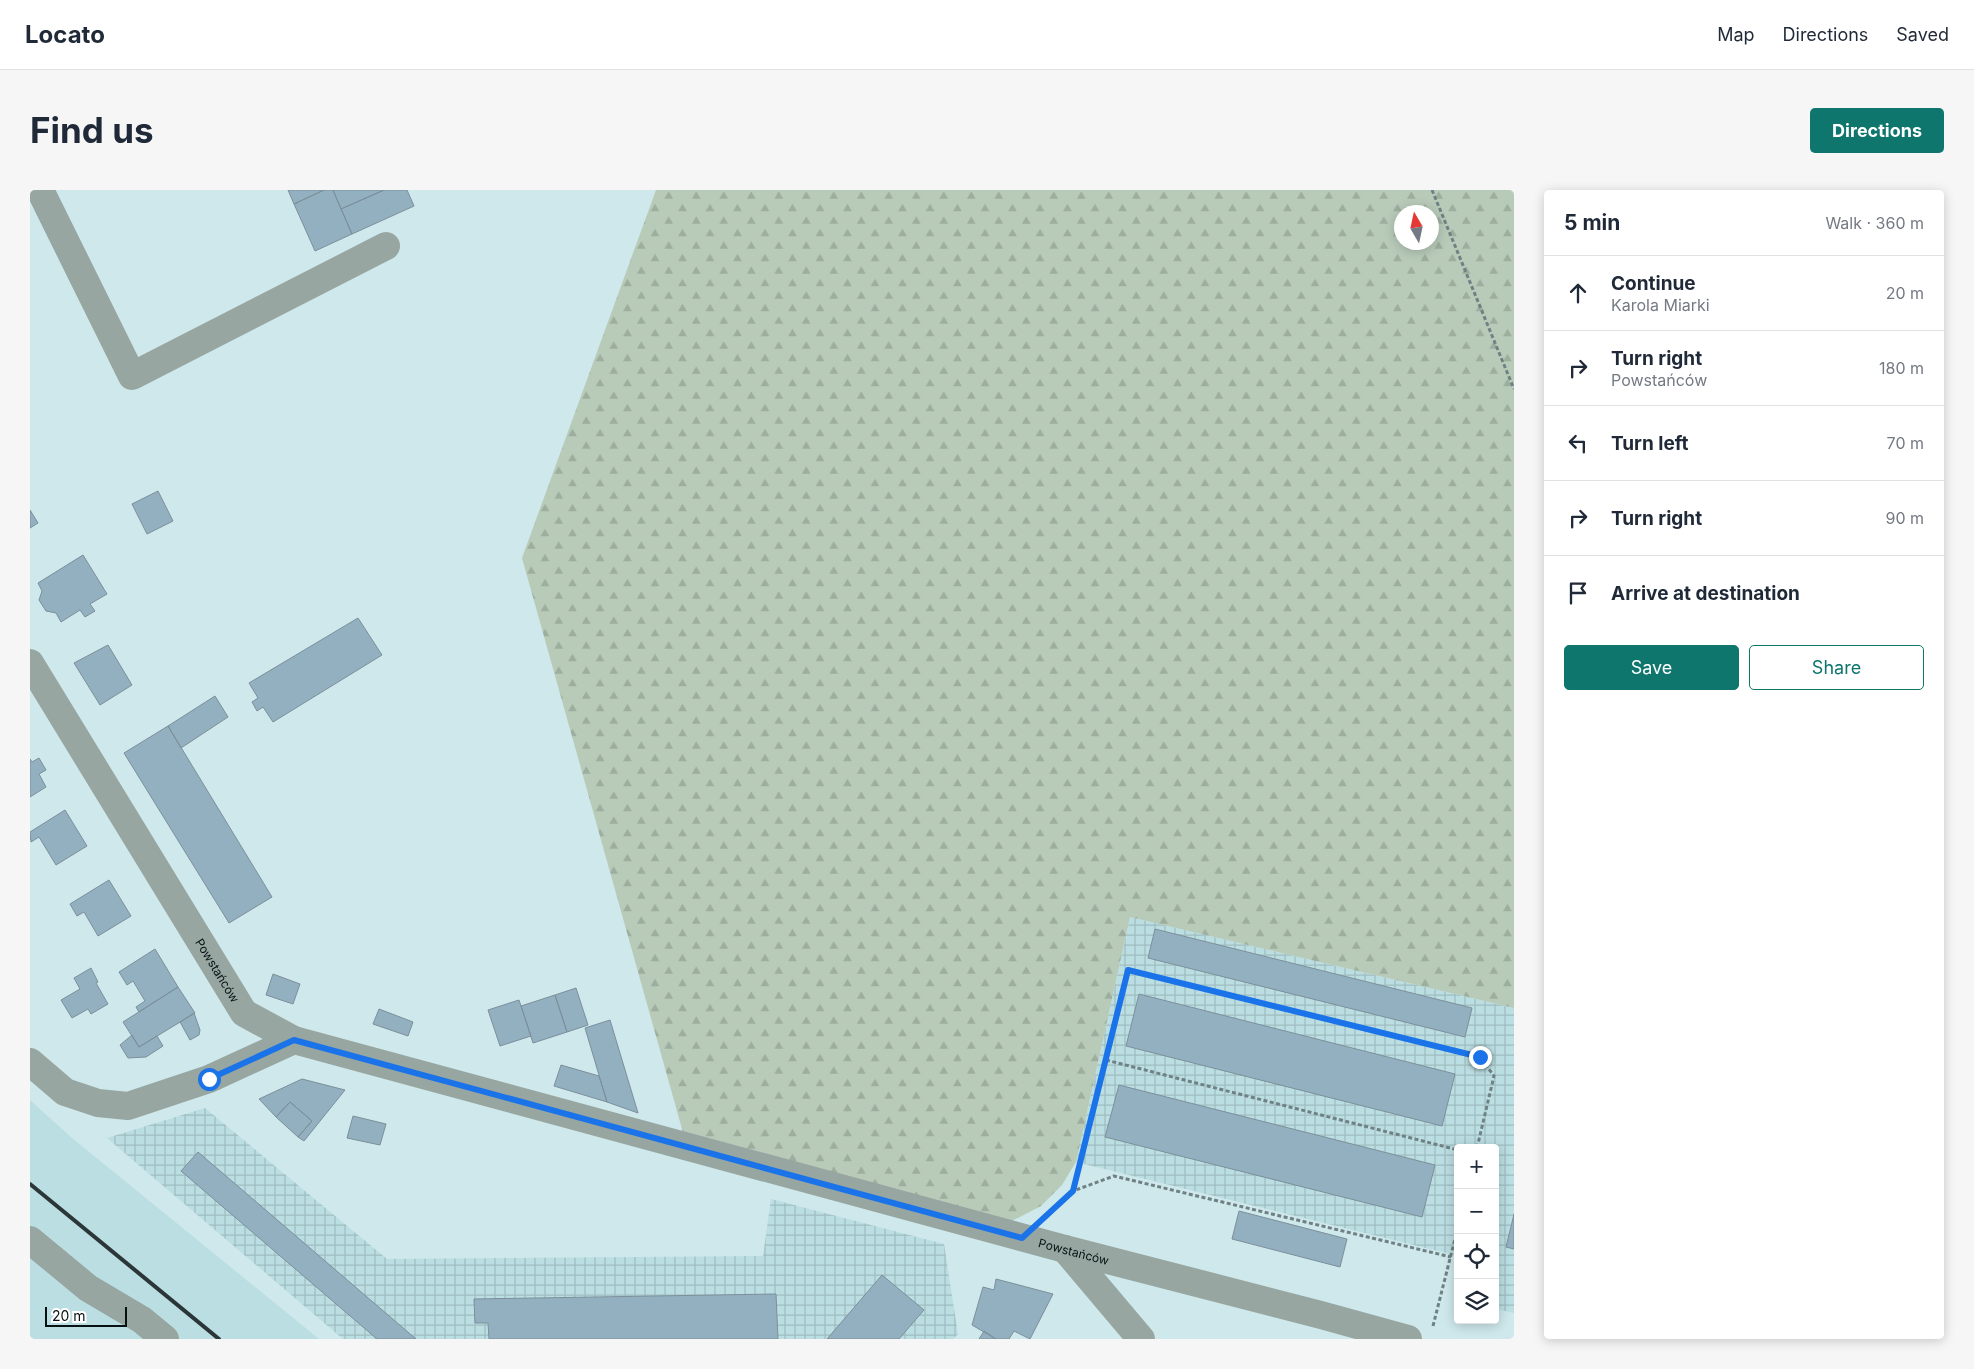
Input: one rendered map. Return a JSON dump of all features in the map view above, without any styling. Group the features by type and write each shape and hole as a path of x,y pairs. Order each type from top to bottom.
{"street":[{"path":"40,190 132,376 386,246"},
{"name":"Powstańców","path":"30,664 244,1013 294,1040 1065,1249 1323,1327 1420,1334"},
{"path":"30,1062 65,1092 98,1103 128,1106 209,1079 294,1040"},
{"path":"30,1240 88,1288 142,1320 165,1339"},
{"path":"1065,1249 1131,1335"}],"path":[{"path":"1432,190 1514,390"},
{"path":"1073,1191 1128,970 1480,1057 1494,1076 1478,1144"},
{"path":"1106,1060 1454,1149"},
{"path":"1022,1238 1073,1191 1114,1176 1450,1257"},
{"path":"1420,1334 1450,1257 1456,1234"}],"shaded area":[{"path":"1130,917 1514,1008 1514,1313 1499,1310 1499,1144 1454,1144 1454,1255 1076,1162"},
{"path":"30,1100 72,1138 319,1339 30,1339"},
{"path":"205,1108 387,1259 763,1256 771,1199 944,1244 958,1334 953,1339 343,1339 107,1138"}],"green space":[{"path":"656,190 1514,190 1514,1008 1130,917 1076,1162 1062,1185 1041,1206 1010,1222 684,1136 522,558"}],"building":[{"path":"288,190 324,190 294,204"},
{"path":"324,190 333,190 352,234 315,251 294,204"},
{"path":"333,190 384,190 341,209"},
{"path":"384,190 407,190 414,206 352,234 341,209"},
{"path":"158,491 173,521 147,534 132,504"},
{"path":"30,510 38,523 30,528"},
{"path":"83,555 107,594 90,604 95,611 85,617 80,610 61,622 56,613 46,611 39,600 42,591 38,583"},
{"path":"358,618 382,655 273,722 263,707 257,711 252,702 258,698 249,683"},
{"path":"108,645 132,685 100,705 74,663"},
{"path":"215,696 228,717 181,748 168,726"},
{"path":"168,726 272,897 229,923 124,753"},
{"path":"39,758 46,770 39,774 46,787 30,797 30,759 32,762"},
{"path":"65,810 87,846 56,865 39,837 31,842 30,832"},
{"path":"109,880 131,916 98,936 84,912 77,916 70,904"},
{"path":"1155,929 1472,1008 1465,1037 1148,958"},
{"path":"155,949 178,987 139,1012 136,1007 145,1001 133,981 127,985 119,972"},
{"path":"91,968 98,982 96,983 108,1004 91,1014 88,1009 72,1018 61,1000 80,989 74,978"},
{"path":"273,974 300,984 293,1004 266,995"},
{"path":"178,987 195,1013 139,1047 123,1022"},
{"path":"576,988 588,1025 567,1032 555,995"},
{"path":"1139,994 1455,1074 1442,1126 1126,1046"},
{"path":"555,995 567,1032 533,1043 521,1006"},
{"path":"519,1000 531,1036 500,1046 488,1010"},
{"path":"379,1009 413,1022 408,1036 373,1024"},
{"path":"194,1013 200,1030 199,1035 190,1040 180,1022"},
{"path":"610,1020 638,1113 607,1102 585,1028"},
{"path":"132,1035 139,1047 157,1036 163,1046 146,1057 128,1058 120,1045"},
{"path":"561,1065 599,1076 607,1102 554,1086"},
{"path":"302,1079 345,1090 304,1141 298,1137 312,1121 290,1102 276,1117 259,1099"},
{"path":"1119,1085 1435,1165 1422,1217 1105,1137"},
{"path":"290,1102 312,1121 298,1137 276,1117"},
{"path":"353,1116 386,1124 380,1145 347,1138"},
{"path":"198,1152 416,1339 377,1339 181,1171"},
{"path":"1239,1211 1347,1239 1340,1267 1232,1239"},
{"path":"1514,1214 1514,1249 1506,1247"},
{"path":"882,1275 924,1310 899,1339 827,1339"},
{"path":"996,1279 1053,1294 1030,1339 1014,1331 1009,1339 996,1339 972,1325 983,1287 994,1290"},
{"path":"776,1294 778,1339 489,1339 488,1323 475,1323 474,1299"},
{"path":"984,1331 996,1339 979,1339"}],"railway":[{"path":"30,1184 219,1339"}],"route":[{"path":"209,1079 294,1040 1022,1238 1073,1191 1128,970 1480,1057"}]}
